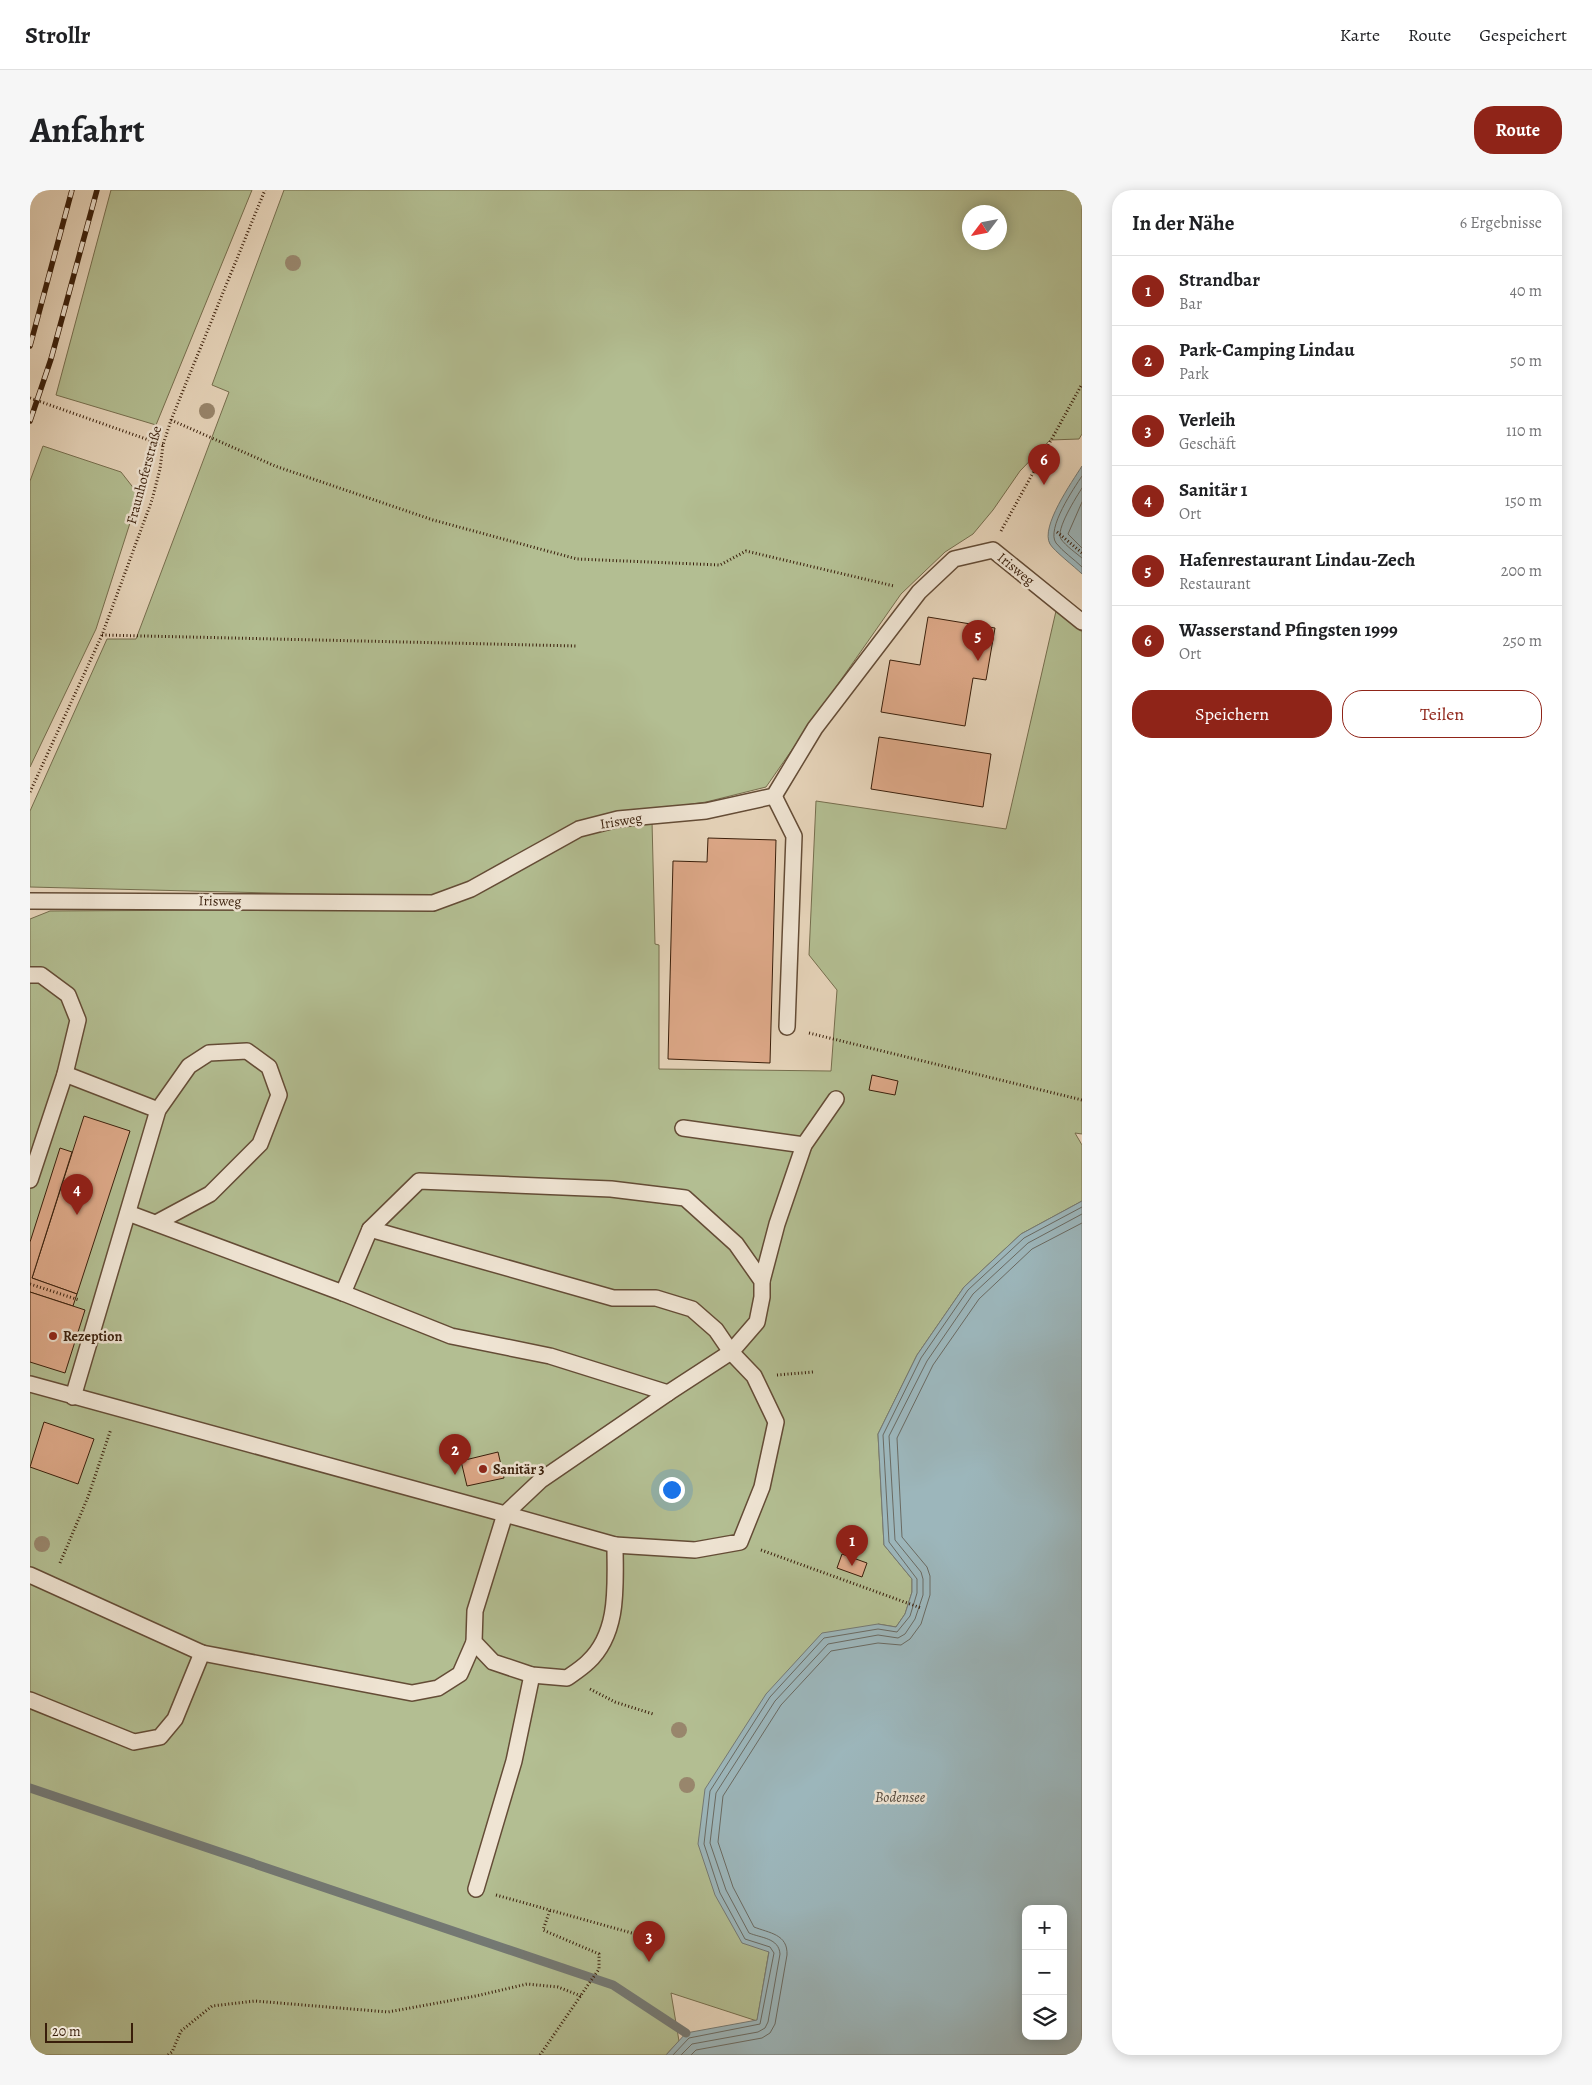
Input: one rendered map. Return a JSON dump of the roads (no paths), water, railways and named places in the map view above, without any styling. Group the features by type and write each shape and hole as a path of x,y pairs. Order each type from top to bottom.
{"lane":[{"name":"Irisweg","path":"30,901 433,903 471,889 579,829 618,819 706,811 774,796 815,728 919,592 954,559 993,550 1082,622"},
{"path":"774,796 794,836 787,1027"},
{"path":"30,974 40,976 68,995 78,1020 65,1074 30,1180"},
{"path":"73,1397 158,1110 188,1066 209,1053 246,1051 269,1067 279,1095 260,1144 210,1194 156,1223"},
{"path":"65,1074 158,1110"},
{"path":"30,1575 202,1653 412,1693 438,1688 460,1674 474,1642 474,1611 505,1514 541,1480 731,1352 757,1322 762,1297 762,1281 776,1224 804,1145 836,1099"},
{"path":"683,1128 804,1145"},
{"path":"343,1293 370,1229 419,1181 611,1189 685,1198 736,1244 762,1281"},
{"path":"128,1213 343,1293 451,1336 550,1356 668,1393"},
{"path":"30,1384 615,1545 695,1550 740,1542 762,1487 776,1422 754,1376 731,1352 716,1330 692,1308 656,1298 614,1298 370,1229"},
{"path":"474,1642 493,1662 532,1674 567,1678 589,1661 605,1638 615,1604 615,1545"},
{"path":"30,1700 134,1742 160,1737 176,1719 202,1653"},
{"path":"476,1889 514,1760 532,1674"}],"water":[{"path":"1082,466 1082,574 1052,547 1048,536 1049,527 1058,505"},
{"name":"Bodensee","path":"1082,1201 1082,2055 666,2055 686,2033 757,2020 769,1952 742,1943 715,1895 698,1844 705,1789 766,1694 822,1633 878,1624 896,1627 905,1614 912,1592 912,1579 884,1545 878,1434 917,1355 964,1287 1021,1234"}],"waterway":[{"path":"30,1788 613,1985 686,2033"}],"railway":[{"path":"30,346 72,190"},
{"path":"30,421 51,359 97,190"}],"place":[{"name":"Wasserstand Pfingsten 1999","path":"1044,485"},
{"name":"Hafenrestaurant Lindau-Zech","path":"978,661"},
{"name":"Sanitär 1","path":"77,1215"},
{"name":"Rezeption","path":"53,1336"},
{"name":"Sanitär 3","path":"483,1469"},
{"name":"Park-Camping Lindau","path":"455,1475"},
{"name":"Strandbar","path":"852,1566"},
{"name":"Verleih","path":"649,1962"}]}
